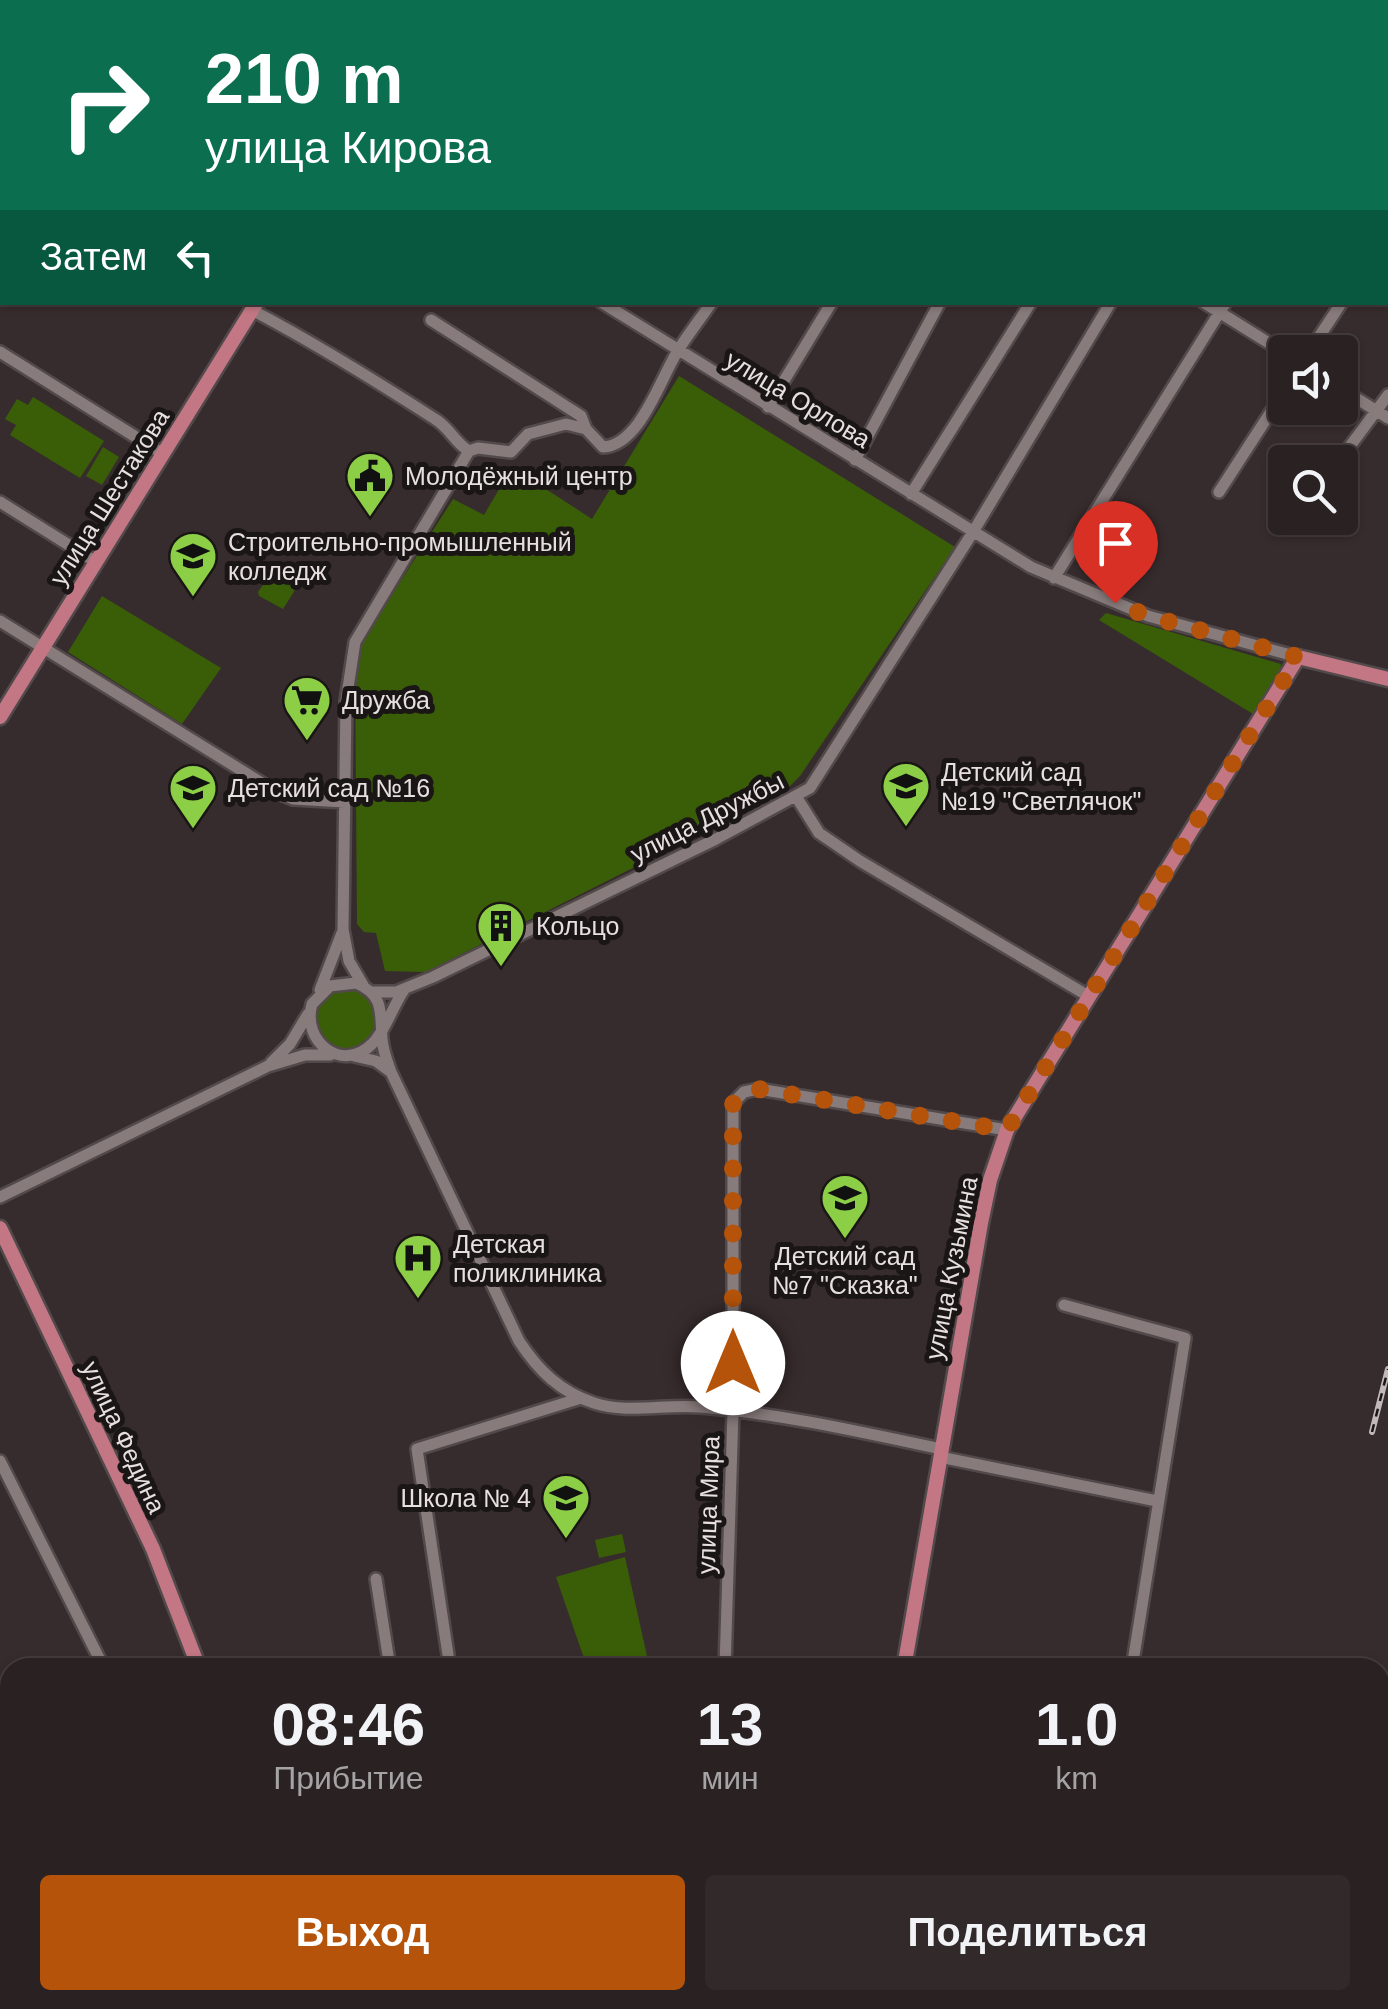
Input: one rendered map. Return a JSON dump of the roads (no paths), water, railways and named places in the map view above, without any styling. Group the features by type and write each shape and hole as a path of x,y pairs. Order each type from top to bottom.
{"main road":[{"name":"улица Шестакова","path":"0,716 255,306"},
{"path":"1298,657 1388,678"},
{"name":"улица Кузьмина","path":"906,1658 990,1180 1007,1130 1298,657"},
{"name":"улица Федина","path":"0,1228 152,1550 195,1658"}],"street":[{"name":"улица Орлова","path":"606,305 677,352 1054,578 1148,616 1298,657"},
{"path":"432,320 581,416 586,429 603,447 621,442 652,402 677,352 710,305"},
{"path":"768,407 830,305"},
{"path":"855,460 938,305"},
{"path":"911,494 1029,305"},
{"name":"улица Дружбы","path":"404,990 797,798 820,775 1110,305"},
{"path":"1320,335 1340,305"},
{"path":"255,306 440,422 455,442 469,451"},
{"path":"1054,578 1222,308 1268,341"},
{"path":"0,352 163,454"},
{"path":"1352,445 1382,414 1388,395"},
{"path":"1358,399 1382,414"},
{"path":"1219,492 1268,416"},
{"path":"586,429 566,424 528,434 510,452 478,448 469,451 355,642 346,701 343,929 349,961 380,1005 391,1072 519,1341 549,1380 580,1398 610,1407 678,1406 782,1415 1157,1501"},
{"path":"0,502 96,562"},
{"path":"0,621 278,794 293,800 345,802"},
{"path":"797,798 819,833 860,862 1090,997"},
{"path":"268,1066 290,1044 310,1012 343,929"},
{"path":"0,1197 268,1066 305,1055 345,1055 370,1047 404,990 339,983 317,997"},
{"path":"310,1012 314,1036 324,1048 376,1061 391,1072"},
{"name":"улица Мира","path":"725,1658 733,1411 733,1104 744,1092 758,1089 1007,1130"},
{"path":"1064,1306 1184,1338 1133,1658"},
{"path":"448,1658 417,1449 580,1398"},
{"path":"0,1461 99,1658"},
{"path":"376,1579 388,1658"}],"railway":[{"path":"1372,1432 1388,1369"}],"place":[{"name":"Молодёжный центр","path":"370,518"},
{"name":"Строительно-промышленный колледж","path":"193,598"},
{"name":"Дружба","path":"307,742"},
{"name":"Детский сад №19 \"Светлячок\"","path":"906,828"},
{"name":"Детский сад №16","path":"193,830"},
{"name":"Кольцо","path":"501,968"},
{"name":"Детский сад №7 \"Сказка\"","path":"845,1240"},
{"name":"Детская поликлиника","path":"418,1300"},
{"name":"Школа № 4","path":"566,1540"}]}
